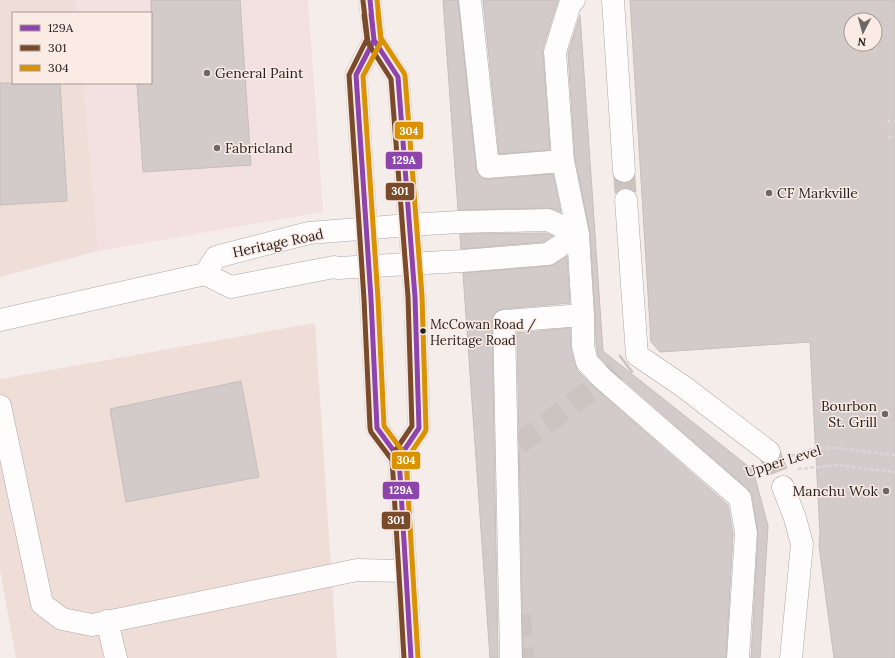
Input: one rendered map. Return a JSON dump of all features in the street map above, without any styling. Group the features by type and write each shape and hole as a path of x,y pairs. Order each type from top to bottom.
{"main road":[{"path":"370,0 374,40 398,77 413,263 419,428 399,458"},
{"path":"374,40 356,75 377,428 399,458 412,658"}],"street":[{"path":"470,0 488,167 563,160"},
{"path":"574,0 570,4 555,52 563,160 578,234 583,315 583,346 587,362 602,378 740,498 746,533 738,658"},
{"path":"613,0 624,171"},
{"path":"626,200 632,359 684,387 778,455"},
{"name":"Heritage Road","path":"205,274 216,257 309,234 459,222 548,220 578,234"},
{"path":"0,320 205,274 231,287 334,268 548,254 578,234"},
{"path":"511,658 504,321 583,315"},
{"path":"0,406 42,604 62,619 92,625 357,570 406,571"},
{"path":"783,487 795,518 802,544 791,658"},
{"path":"107,621 116,658"}],"path":[{"path":"887,121 895,121"},
{"path":"888,137 895,137"},
{"name":"Upper Level","path":"778,455 815,448 837,448 895,454"},
{"path":"796,469 837,465 895,472"}],"shaded area":[{"path":"0,0 76,0 77,12 12,12 12,84 83,84 98,251 0,277"},
{"path":"76,0 308,0 323,212 98,251 83,84 152,84 152,12 77,12"},
{"path":"315,323 337,658 16,658 0,570 0,379"}],"building":[{"path":"151,0 240,0 251,165 143,172 137,84 152,84"},
{"path":"443,0 458,0 476,168 478,174 482,178 489,179 553,174 561,212 548,208 458,210"},
{"path":"483,0 558,0 543,48 550,150 499,154"},
{"name":"CF Markville","path":"630,0 895,0 895,658 834,658 819,546 820,534 810,342 660,352 651,342"},
{"path":"580,15 603,351 753,470 768,526 760,658 751,658 758,534 752,495 748,489 598,356 596,344 590,233 575,159 568,53"},
{"path":"0,83 60,84 67,201 0,205"},
{"path":"545,233 553,236 544,242 461,249 460,234"},
{"path":"567,256 570,303 503,309 497,311 493,316 492,321 498,658 490,658 463,273 549,266"},
{"path":"570,328 571,349 578,371 594,387 728,505 733,534 726,658 523,658 517,333"},
{"path":"241,381 259,477 126,502 110,409"}],"tunnel":[{"path":"624,171 626,200"},
{"path":"510,471 508,452 627,363"},
{"path":"769,452 783,487"},
{"path":"520,615 523,658"}],"transit line":[{"name":"129A","path":"370,0 374,40 398,77 415,297 419,428 399,458 411,658"},
{"name":"304","path":"377,0 381,38 405,76 422,296 426,429 406,460 418,658"},
{"name":"301","path":"363,1 368,43 391,79 408,297 412,426 393,454 392,458 404,658"},
{"name":"304","path":"378,13 381,42 363,76 378,299 384,426 406,456 408,490"},
{"name":"129A","path":"371,14 374,40 356,75 371,299 377,428 399,458 401,490"},
{"name":"301","path":"364,15 367,39 349,75 364,299 370,428 371,432 392,460 394,490"}],"place":[{"name":"General Paint","path":"207,73"},
{"name":"Fabricland","path":"217,148"},
{"name":"CF Markville","path":"769,193"},
{"name":"McCowan Road / Heritage Road","path":"423,331"},
{"name":"Bourbon St. Grill","path":"885,414"},
{"name":"Manchu Wok","path":"886,491"}]}
